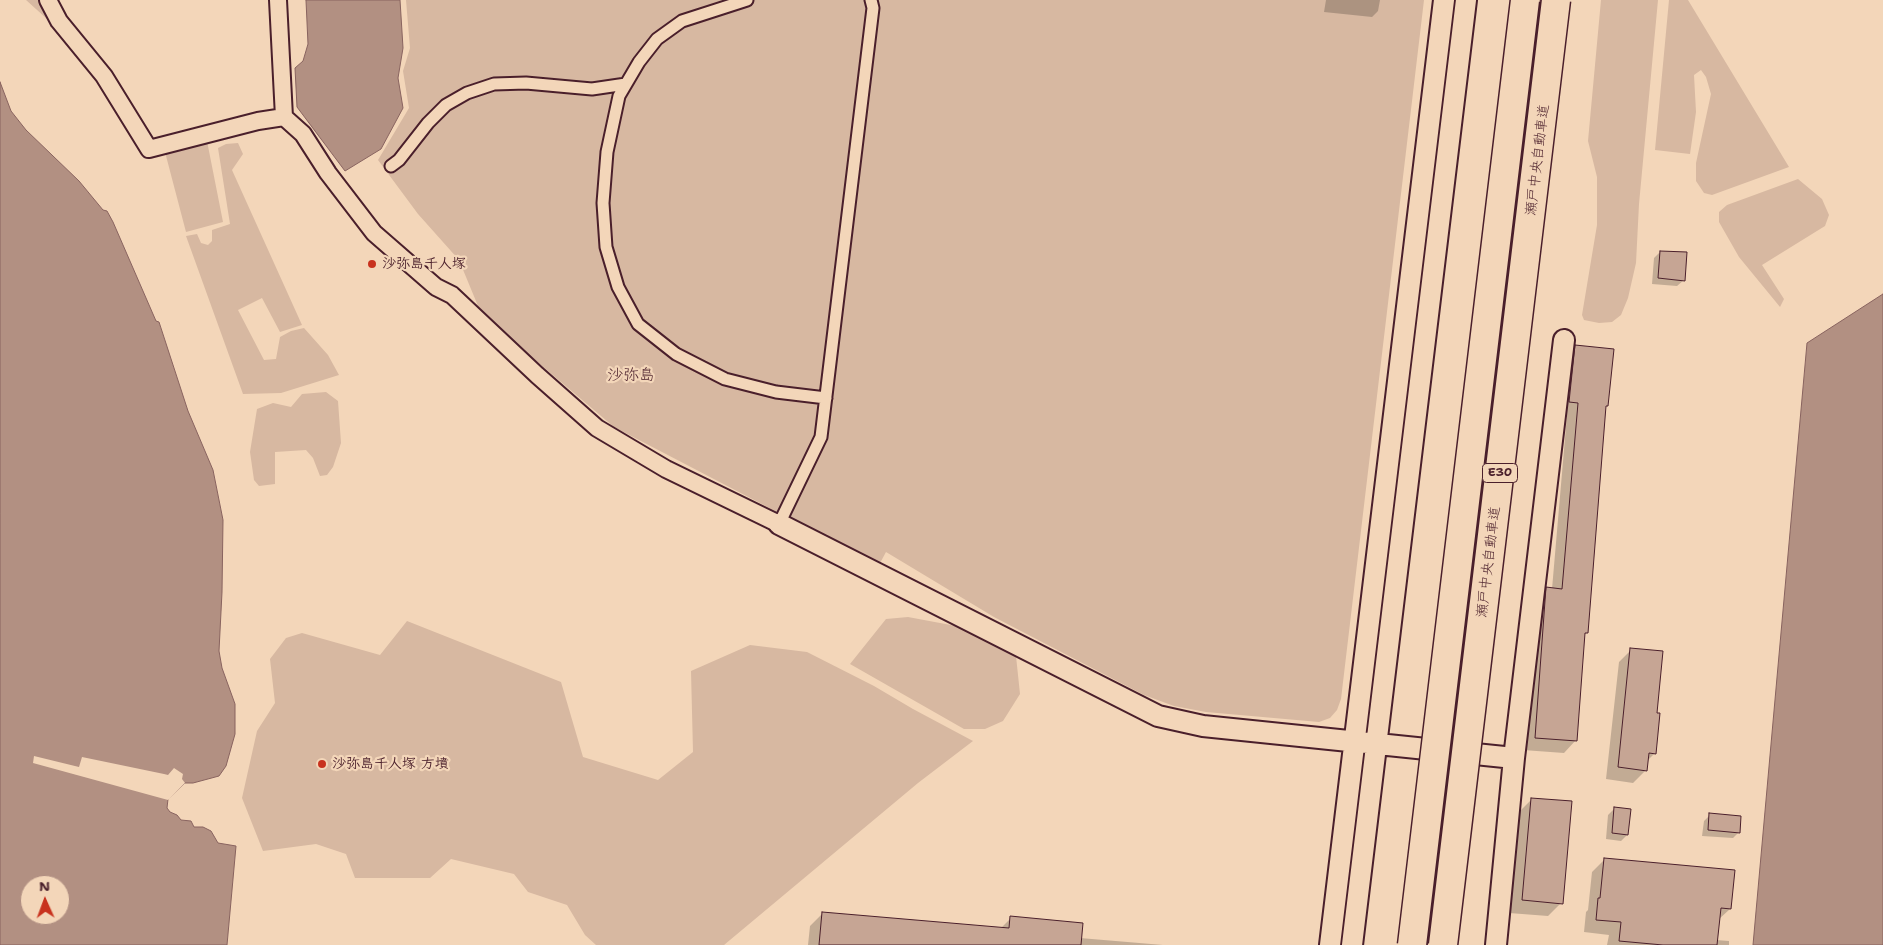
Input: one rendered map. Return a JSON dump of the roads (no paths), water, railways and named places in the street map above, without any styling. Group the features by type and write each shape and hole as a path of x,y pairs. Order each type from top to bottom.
{"highway":[{"name":"E30","path":"1412,945 1525,0"},
{"name":"瀬戸中央自動車道","path":"1443,945 1556,0"}],"street":[{"path":"48,0 59,21 104,76 149,149 258,120 284,117"},
{"path":"278,0 284,117 303,134 328,173 374,233 436,287 452,295 597,428 666,469 1158,716 1203,726 1514,758"},
{"path":"747,0 682,21 657,39 638,62 619,96 607,152 603,203 606,247 618,288 638,324 676,354 725,379 776,392 826,398"},
{"path":"778,524 821,437 873,8 871,0"},
{"path":"1330,945 1444,0"},
{"path":"1352,945 1466,0"},
{"path":"391,166 399,160 428,123 446,105 467,93 494,84 526,83 592,89 626,84"},
{"path":"1496,945 1514,758 1564,340"}],"railway":[{"path":"1425,945 1538,0"}],"place":[{"name":"沙弥島千人塚","path":"372,264"},
{"name":"沙弥島千人塚 方墳","path":"322,764"}],"district":[{"name":"沙弥島","path":"631,376"}]}
